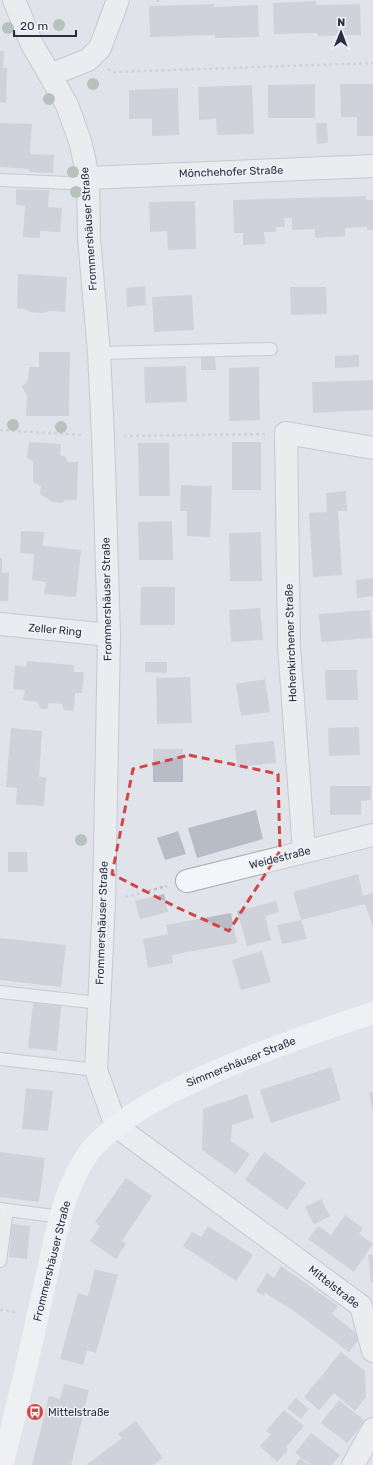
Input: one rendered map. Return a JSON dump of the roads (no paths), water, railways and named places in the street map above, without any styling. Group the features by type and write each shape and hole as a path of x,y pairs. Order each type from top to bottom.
{"street":[{"path":"50,74 88,60 100,48 118,0"},
{"name":"Frommershäuser Straße","path":"2,1465 29,1358 61,1217 73,1181 90,1150 116,1126 96,1070 104,902 109,635 103,436 99,353 90,238 88,178 81,144 67,106 10,4"},
{"name":"Mönchehofer Straße","path":"88,178 373,166"},
{"name":"Hohenkirchener Straße","path":"304,852 289,646 286,433 373,448"},
{"name":"Zeller Ring","path":"0,624 109,635"},
{"name":"Weidestraße","path":"187,881 373,835"},
{"name":"Simmershäuser Straße","path":"116,1126 142,1107 166,1094 236,1062 373,1013"},
{"name":"Mittelstraße","path":"116,1126 367,1305 373,1352"},
{"path":"353,1465 373,1429"}],"lane":[{"path":"0,180 69,183 88,178"},
{"path":"99,353 270,349"},
{"path":"0,992 99,1003"},
{"path":"0,1060 96,1070"},
{"path":"0,1262 3,1209 61,1217"}],"place":[{"name":"Mittelstraße","path":"35,1412"}]}
